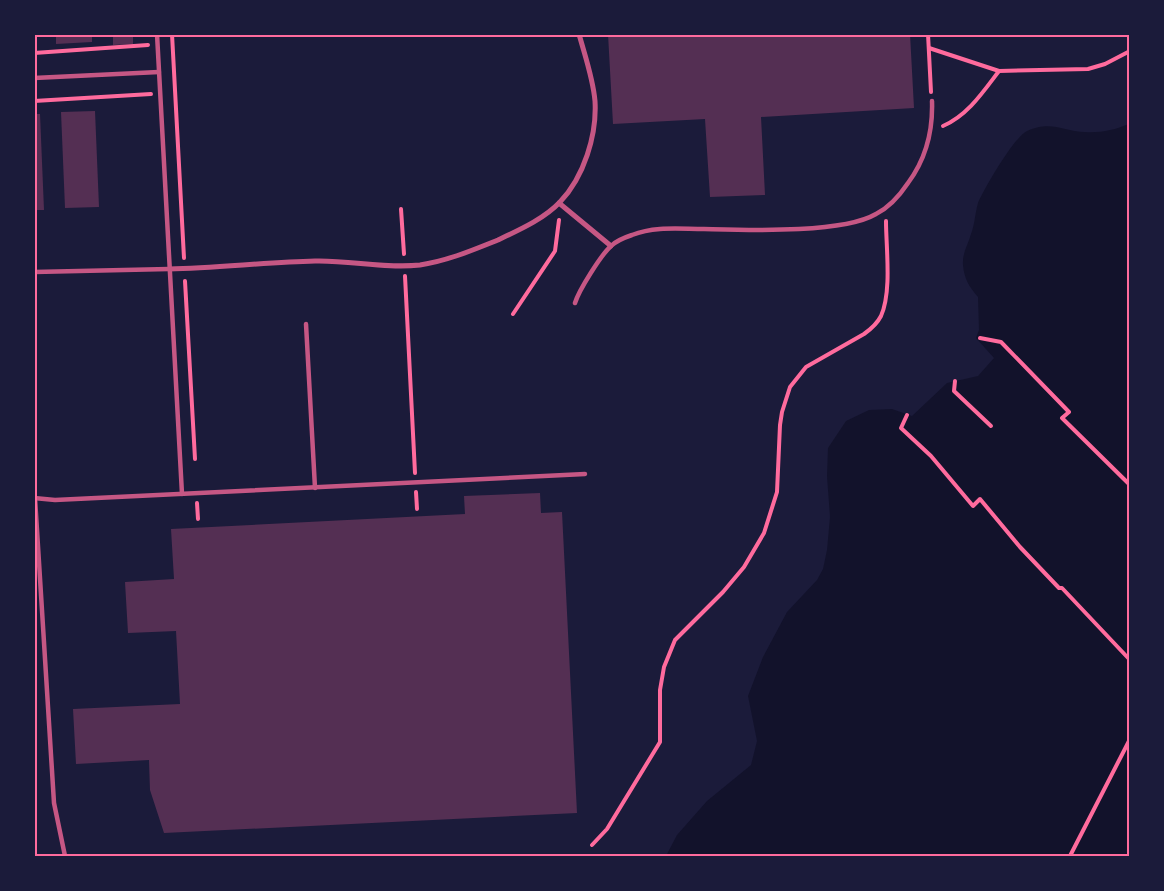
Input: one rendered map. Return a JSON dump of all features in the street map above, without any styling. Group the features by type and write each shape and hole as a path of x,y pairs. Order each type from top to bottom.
{"street":[{"path":"169,269 315,261 420,265 448,259 478,248 541,218 559,203 572,187 590,146 595,102 592,80 579,34"},
{"path":"559,203 611,246"}],"lane":[{"path":"157,34 182,494"},
{"path":"34,78 159,72"},
{"path":"575,303 585,282 611,246 631,235 655,228 754,230 845,224 875,215 897,198 915,174 929,145 932,102"},
{"path":"34,272 169,269"},
{"path":"306,324 315,488"},
{"path":"65,856 54,803 35,498 55,500 585,474"}],"path":[{"path":"928,34 932,102"},
{"path":"34,53 173,44"},
{"path":"929,48 999,71 1088,69 1105,64 1130,51"},
{"path":"930,130 958,119 971,107 999,71"},
{"path":"34,101 176,92"},
{"path":"513,314 555,251 559,203"},
{"path":"592,845 607,829 660,742 660,690 664,667 675,640 723,592 744,567 764,533 777,492 780,425 790,387 806,367 864,334 880,318 884,304 886,278 884,208"},
{"path":"401,209 417,509"},
{"path":"980,338 1000,342 1069,412 1062,418 1130,485"},
{"path":"955,381 954,391 991,426"},
{"path":"907,415 902,428 950,477 973,506 980,499 1020,547 1059,588 1075,600 1130,660"},
{"path":"1070,856 1130,739"}],"shaded area":[{"path":"1129,124 1129,856 666,856 677,835 707,801 751,765 757,741 748,696 763,657 787,612 817,580 823,569 830,517 827,476 828,448 846,421 869,410 892,409 912,416 947,383 978,376 994,358 976,338 979,330 978,297 966,278 963,261 978,203 1000,164 1021,135 1035,128 1050,126 1097,132"}],"building":[{"path":"56,34 92,34 92,42 56,44"},
{"path":"113,34 133,34 133,44 113,45"},
{"path":"608,34 910,34 914,108 761,117 765,195 710,197 705,119 613,124"},
{"path":"95,111 99,207 65,208 61,112"},
{"path":"34,114 40,114 44,210 34,210"},
{"path":"540,493 541,513 562,512 577,813 164,833 150,790 149,760 76,764 73,709 180,704 176,631 128,633 125,582 174,579 171,529 465,514 464,496"}]}
